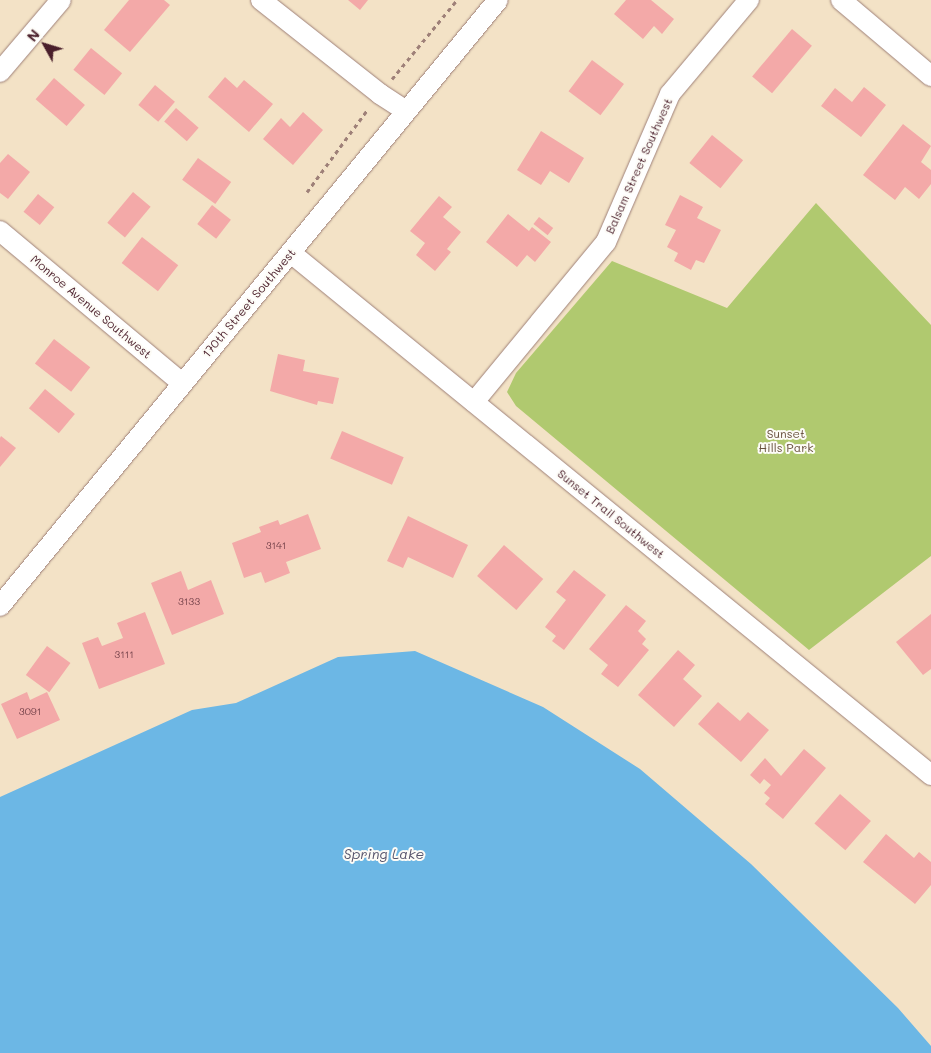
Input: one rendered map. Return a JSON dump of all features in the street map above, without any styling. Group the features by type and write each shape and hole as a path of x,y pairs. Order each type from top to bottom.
{"street":[{"path":"0,72 60,0"},
{"path":"261,0 380,94 406,111"},
{"name":"170th Street Southwest","path":"0,606 498,0"},
{"name":"Balsam Street Southwest","path":"474,402 606,242 670,94 749,0"},
{"path":"841,0 931,76"},
{"name":"Monroe Avenue Southwest","path":"0,231 182,383"},
{"name":"Sunset Trail Southwest","path":"291,253 928,767"}],"green space":[{"name":"Sunset Hills Park","path":"816,203 931,325 931,556 809,650 516,406 507,392 516,373 612,261 727,308"}],"water":[{"name":"Spring Lake","path":"415,651 543,707 640,769 751,864 898,1008 931,1046 931,1053 0,1053 0,797 192,710 236,703 338,657"}],"building":[{"path":"129,0 164,0 170,5 130,52 104,30"},
{"path":"348,0 368,0 360,10"},
{"path":"626,0 651,0 674,19 662,34 654,26 643,39 614,14"},
{"path":"792,29 812,46 772,93 752,76"},
{"path":"91,48 122,73 104,95 73,70"},
{"path":"592,60 624,84 600,115 569,91"},
{"path":"225,77 237,88 244,80 273,104 249,132 208,97"},
{"path":"54,78 85,105 67,126 36,99"},
{"path":"155,85 175,102 158,122 138,105"},
{"path":"864,87 886,105 861,137 821,106 835,88 852,102"},
{"path":"176,108 199,128 187,141 164,122"},
{"path":"303,112 323,130 293,165 263,139 281,118 290,127"},
{"path":"903,124 931,146 921,162 931,170 931,184 919,199 905,187 895,200 863,175"},
{"path":"541,131 584,158 569,183 550,171 541,185 517,170"},
{"path":"712,135 743,160 720,188 689,163"},
{"path":"8,154 30,172 8,199 0,193 0,163"},
{"path":"198,158 231,182 215,204 182,180"},
{"path":"133,192 151,207 125,237 107,223"},
{"path":"38,194 54,207 40,225 24,212"},
{"path":"680,195 703,207 697,218 721,230 704,263 696,260 691,270 674,261 678,253 667,247 676,230 665,225"},
{"path":"439,196 452,207 443,217 461,232 447,249 451,252 435,271 416,255 425,243 410,231"},
{"path":"212,205 231,220 216,239 197,224"},
{"path":"508,214 529,231 532,227 551,242 535,262 527,255 517,267 486,242"},
{"path":"539,217 553,228 548,235 533,224"},
{"path":"142,237 178,265 158,291 122,263"},
{"path":"54,339 90,367 71,392 35,363"},
{"path":"278,354 305,360 303,371 339,378 333,404 318,401 317,405 270,391"},
{"path":"45,389 75,414 59,433 29,408"},
{"path":"342,431 404,457 392,485 330,459"},
{"path":"1,436 16,448 0,467 0,438"},
{"path":"308,514 321,549 286,562 290,573 265,583 261,572 244,578 232,543 261,532 259,527 278,520 280,525"},
{"path":"408,516 468,545 453,578 408,557 403,568 387,561"},
{"path":"504,545 543,579 516,610 477,576"},
{"path":"574,570 606,595 564,650 552,641 556,636 545,627 566,600 556,592"},
{"path":"181,571 188,590 211,580 224,614 172,635 151,583"},
{"path":"626,605 646,621 638,631 646,639 642,644 649,650 618,687 601,674 608,665 589,649"},
{"path":"145,612 165,664 99,689 82,643 98,637 102,646 123,638 117,623"},
{"path":"931,614 931,669 923,675 896,642"},
{"path":"47,646 70,663 49,692 26,675"},
{"path":"678,650 695,665 683,679 702,696 674,727 638,695"},
{"path":"27,692 30,700 47,692 60,720 17,739 1,704"},
{"path":"718,702 740,721 748,712 769,730 741,762 698,724"},
{"path":"804,749 826,768 783,819 765,804 770,798 764,793 771,785 764,779 760,784 750,775 765,758 781,776"},
{"path":"840,794 871,821 845,850 814,823"},
{"path":"886,834 914,858 919,852 931,862 931,885 915,904 863,862"}]}
